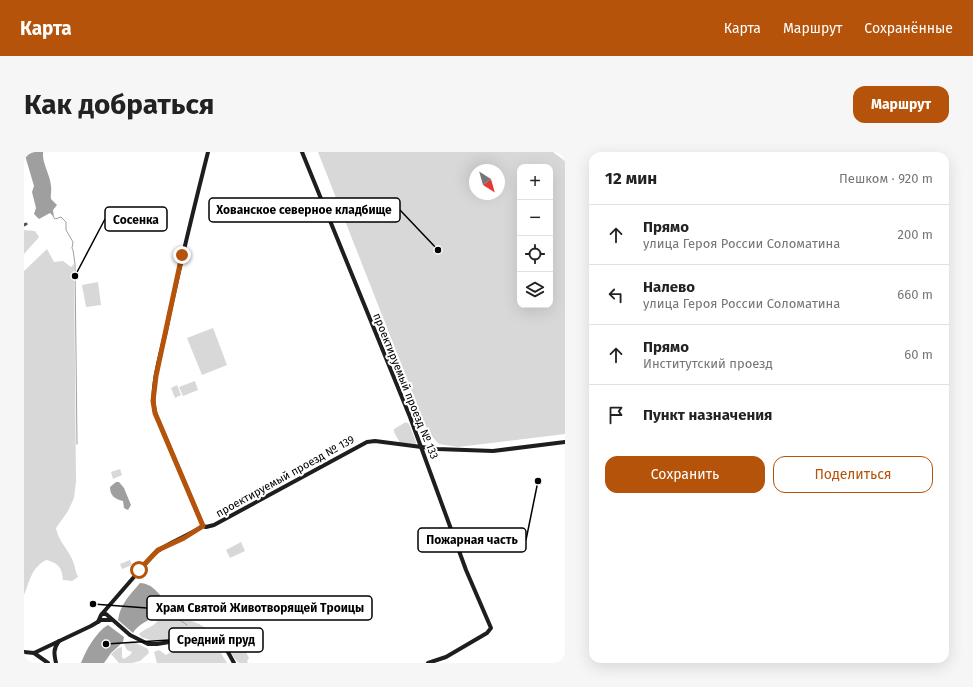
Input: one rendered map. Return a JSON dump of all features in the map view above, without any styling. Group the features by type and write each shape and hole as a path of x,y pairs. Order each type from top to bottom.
{"street":[{"path":"203,526 155,413 153,401 157,374 177,279 208,152"},
{"name":"проектируемый проезд № 133","path":"302,152 422,448 466,570 490,628 487,633 446,657 428,663"},
{"name":"проектируемый проезд № 139","path":"60,641 98,622 104,617 109,606 158,550 184,538 203,526 206,527 214,525 367,442 375,441 422,448 493,451 565,442"},
{"path":"104,617 113,621 130,635 148,644 217,636 220,638 234,663"},
{"path":"34,653 60,641"},
{"path":"56,663 54,648 60,641"},
{"path":"24,652 34,653 48,663"}],"shaded area":[{"path":"24,152 43,152 50,182 51,199 57,205 53,210 54,217 50,213 39,219 34,214 36,208 32,192 34,186"},
{"path":"318,152 553,152 565,161 565,434 458,447 439,444 428,432"},
{"path":"24,230 35,231 39,237 24,254"},
{"path":"47,249 54,262 63,261 71,267 74,264 76,482 74,498 68,511 56,528 72,559 78,577 72,581 63,580 61,569 57,564 46,560 34,571 24,595 24,271"},
{"path":"98,282 101,305 86,307 82,285"},
{"path":"213,328 227,365 202,375 187,338"},
{"path":"195,381 198,390 183,396 179,387"},
{"path":"177,385 181,395 175,398 171,388"},
{"path":"406,422 409,424 416,444 400,443 394,432 394,429"},
{"path":"120,469 122,475 113,479 111,472"},
{"path":"116,482 119,482 124,488 131,505 128,510 124,508 123,501 115,498 111,493 110,487"},
{"path":"241,542 245,551 230,558 226,550"},
{"path":"130,560 132,565 122,569 120,564"},
{"path":"140,583 150,586 163,598 159,611 137,628 133,633 118,620 123,604"},
{"path":"164,606 167,609 175,611 179,616 199,624 209,630 191,636 164,640 152,640 141,637 139,634 154,625 158,620 157,613"},
{"path":"108,625 124,637 123,642 111,653 104,663 81,663 99,632"},
{"path":"228,639 238,644 246,652 249,658 247,661 248,663 239,663 237,661 226,643 225,640"},
{"path":"213,640 227,663 157,663 154,652 159,650 166,655 175,649 172,646"},
{"path":"132,641 148,649 149,653 140,661 132,663 119,663 111,654 118,648 122,647 122,657 124,659 132,652 127,650 124,644"}],"waterway":[{"path":"53,216 55,219 61,217 66,222 66,230 73,242 72,248 75,264 77,444"},
{"path":"164,609 187,625"},
{"path":"162,619 166,610"}],"place":[{"name":"Хованское северное кладбище","path":"438,250"},
{"name":"Сосенка","path":"75,276"},
{"name":"Пожарная часть","path":"538,481"},
{"name":"Храм Святой Животворящей Троицы","path":"93,604"},
{"name":"Средний пруд","path":"106,644"}],"route":[{"path":"139,570 158,550 184,538 203,526 155,413 153,401 157,374 182,255"}]}
